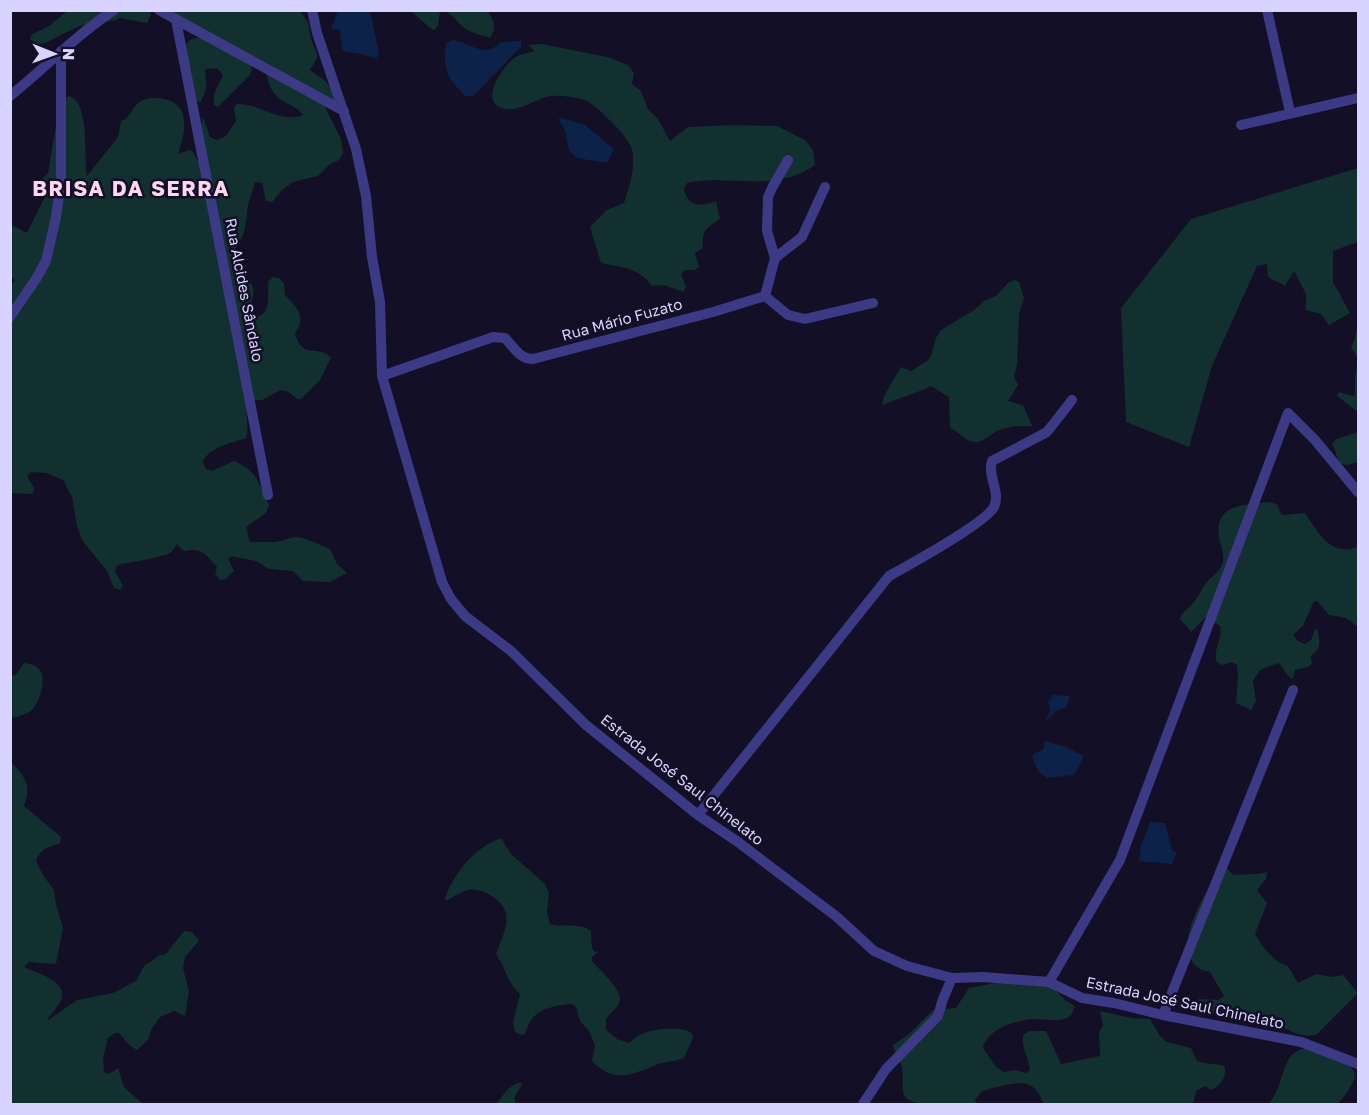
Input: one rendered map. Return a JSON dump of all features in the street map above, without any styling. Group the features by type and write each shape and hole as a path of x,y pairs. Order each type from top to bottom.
{"street":[{"path":"10,96 114,10"},
{"path":"159,10 344,111"},
{"name":"Estrada José Saul Chinelato","path":"312,10 317,33 356,149 366,196 372,257 380,302 382,376 442,582 451,599 465,616 511,651 586,725 698,815 738,842 837,917 874,951 907,966 952,978 983,977 1049,982 1082,998 1301,1042 1359,1064"},
{"path":"1267,10 1290,112"},
{"name":"Rua Alcides Sândalo","path":"176,20 268,495"},
{"path":"10,317 46,261 56,217 61,181 62,51"},
{"path":"1241,124 1359,98"},
{"path":"788,160 768,197 767,231 775,258 765,296 788,315 805,319 873,303"},
{"path":"775,258 802,237 825,187"},
{"name":"Rua Mário Fuzato","path":"382,376 493,337 505,338 519,354 527,359 533,359 713,312 765,296"},
{"path":"698,815 889,576 928,554 980,520 993,508 996,499 990,472 992,461 1047,432 1072,400"},
{"path":"1049,982 1120,860 1288,413 1315,440 1359,492"},
{"path":"1162,1015 1293,690"},
{"path":"864,1104 886,1069 938,1016 952,978"}],"green space":[{"path":"67,11 149,11 151,15 147,23 119,18 79,26 45,43 36,44 30,39 31,35 49,26"},
{"path":"168,11 300,11 308,22 311,39 317,53 317,58 310,70 324,80 343,101 326,104 325,107 341,139 343,153 339,160 330,164 318,176 293,182 272,202 266,201 262,183 255,182 248,205 244,233 232,258 237,272 250,282 253,289 250,317 265,311 268,300 268,282 273,277 279,278 284,283 285,295 299,312 300,322 295,333 298,341 302,347 321,352 331,358 320,380 301,399 281,390 262,400 248,401 246,438 215,449 203,462 206,469 212,471 234,461 253,473 269,505 266,513 246,527 250,542 276,542 294,537 304,538 330,549 337,564 347,573 330,582 303,581 293,571 269,569 256,561 231,556 228,559 234,571 226,579 220,580 215,574 217,567 206,555 195,550 184,551 177,544 168,554 117,565 115,571 123,586 120,590 114,588 107,571 82,540 72,497 63,480 46,473 31,472 27,476 34,488 33,494 11,493 10,287 15,280 11,277 10,224 27,233 48,190 41,180 48,173 56,125 63,102 68,96 80,107 85,130 87,176 118,137 121,121 138,103 146,99 164,99 179,107 183,114 184,129 178,154 190,150 193,152 205,175 201,127 203,117 210,137 217,140 226,136 236,121 234,108 237,104 286,117 303,115 277,97 267,78 266,66 250,58 252,69 250,75 218,107 214,105 214,94 223,75 217,68 205,69 205,91 201,102 196,102 183,50 191,40 211,38"},
{"path":"411,11 440,11 438,26 434,30 430,28"},
{"path":"444,11 488,11 494,24 490,38 469,31"},
{"path":"542,44 607,57 628,65 634,73 632,84 641,91 648,109 658,119 670,141 688,127 777,126 805,140 813,150 815,165 800,173 769,181 720,180 687,183 684,189 688,199 701,205 716,201 720,219 706,230 703,237 703,248 695,253 699,267 695,270 685,270 681,274 686,287 683,292 664,285 652,286 636,272 601,263 590,227 607,210 624,203 628,190 633,170 632,149 619,130 597,108 585,100 561,96 547,97 518,108 505,109 493,100 494,85 509,63 514,58 535,51 528,45"},
{"path":"1358,168 1358,242 1333,251 1333,282 1350,313 1329,325 1321,314 1306,310 1306,294 1294,271 1285,286 1268,277 1267,264 1257,266 1212,366 1189,447 1126,422 1121,308 1191,219"},
{"path":"1015,280 1019,282 1024,298 1019,314 1017,365 1014,376 1018,385 1008,401 1023,405 1032,426 1005,428 981,441 968,440 950,428 949,397 931,386 882,405 884,396 901,367 911,371 927,361 941,330 974,310 984,301 996,296 1008,283"},
{"path":"1356,331 1358,332 1358,359 1351,347"},
{"path":"1358,359 1358,412 1337,396 1339,392 1353,396 1355,394"},
{"path":"1358,432 1358,462 1348,465 1341,464 1332,444 1336,439"},
{"path":"1270,502 1278,505 1283,515 1305,513 1326,541 1333,546 1340,549 1358,547 1358,627 1346,618 1329,615 1317,601 1314,601 1303,626 1293,635 1305,644 1311,640 1317,629 1319,644 1311,656 1312,664 1295,670 1293,679 1278,663 1260,670 1253,681 1256,701 1251,710 1236,703 1237,665 1232,662 1222,665 1216,661 1220,626 1206,617 1191,632 1180,619 1222,565 1223,556 1218,529 1224,513 1240,506"},
{"path":"24,663 36,666 41,672 43,682 41,694 33,709 11,718 11,676 16,675"},
{"path":"11,762 26,782 27,793 24,806 61,837 60,843 42,851 36,861 54,890 63,928 56,964 29,962 24,967 54,981 62,991 58,1006 47,1021 77,1000 113,993 136,981 144,966 160,955 166,954 184,931 192,932 199,941 185,957 183,968 189,991 185,1016 174,1011 160,1017 151,1030 148,1040 137,1050 130,1046 119,1033 108,1038 103,1059 104,1072 109,1074 118,1068 124,1087 143,1104 11,1104"},
{"path":"501,838 511,854 545,884 549,893 547,912 550,924 576,926 591,931 592,948 595,952 599,951 592,957 592,961 614,985 620,996 618,1005 606,1019 606,1030 617,1039 628,1043 652,1031 674,1029 687,1031 692,1033 693,1038 684,1058 630,1074 608,1073 592,1061 595,1045 589,1031 580,1021 576,1007 572,1004 544,1010 530,1021 525,1034 515,1032 513,1022 520,994 496,954 504,934 507,918 504,908 496,899 478,890 467,890 446,901 445,898 454,879 467,862 482,848"},
{"path":"1221,866 1225,866 1233,875 1267,872 1266,879 1257,890 1267,903 1255,934 1273,958 1288,966 1298,983 1316,974 1332,977 1343,975 1358,993 1317,1034 1310,1036 1297,1034 1256,1016 1228,1016 1211,1013 1197,1002 1199,999 1218,1000 1224,996 1210,972 1198,968 1190,957 1188,945 1194,916"},
{"path":"1005,981 1051,985 1065,1000 1075,1006 1070,1016 1064,1019 1019,1021 1003,1027 990,1036 983,1048 996,1067 1004,1072 1015,1070 1026,1073 1030,1070 1023,1040 1023,1035 1029,1031 1046,1031 1061,1064 1100,1056 1099,1032 1103,1026 1100,1011 1131,1018 1150,1019 1160,1036 1167,1042 1191,1048 1197,1061 1224,1066 1224,1077 1211,1090 1205,1086 1196,1091 1193,1104 1044,1104 1036,1090 1023,1083 982,1091 975,1100 977,1104 926,1104 909,1100 904,1095 902,1067 893,1045 909,1034 933,1010 956,1008 969,988"},
{"path":"1308,1048 1349,1065 1355,1075 1348,1091 1338,1104 1268,1104 1273,1099 1290,1058 1297,1051"},
{"path":"517,1083 523,1083 514,1098 516,1104 496,1104 508,1089"}],"water":[{"path":"342,10 370,11 379,53 376,59 342,51 340,30 331,29 337,13"},
{"path":"453,40 483,50 489,50 501,42 521,41 521,47 473,96 465,96 447,72 446,43"},
{"path":"563,118 585,125 614,149 607,163 577,158 569,151 565,130 558,119"},
{"path":"1053,695 1070,696 1066,708 1057,710 1045,722 1050,711 1048,701"},
{"path":"1045,741 1066,747 1084,756 1074,775 1047,778 1039,772 1032,757 1043,750"},
{"path":"1150,822 1165,823 1172,851 1177,852 1172,864 1139,861 1141,845"}],"district":[{"name":"BRISA DA SERRA","path":"131,189"}]}
